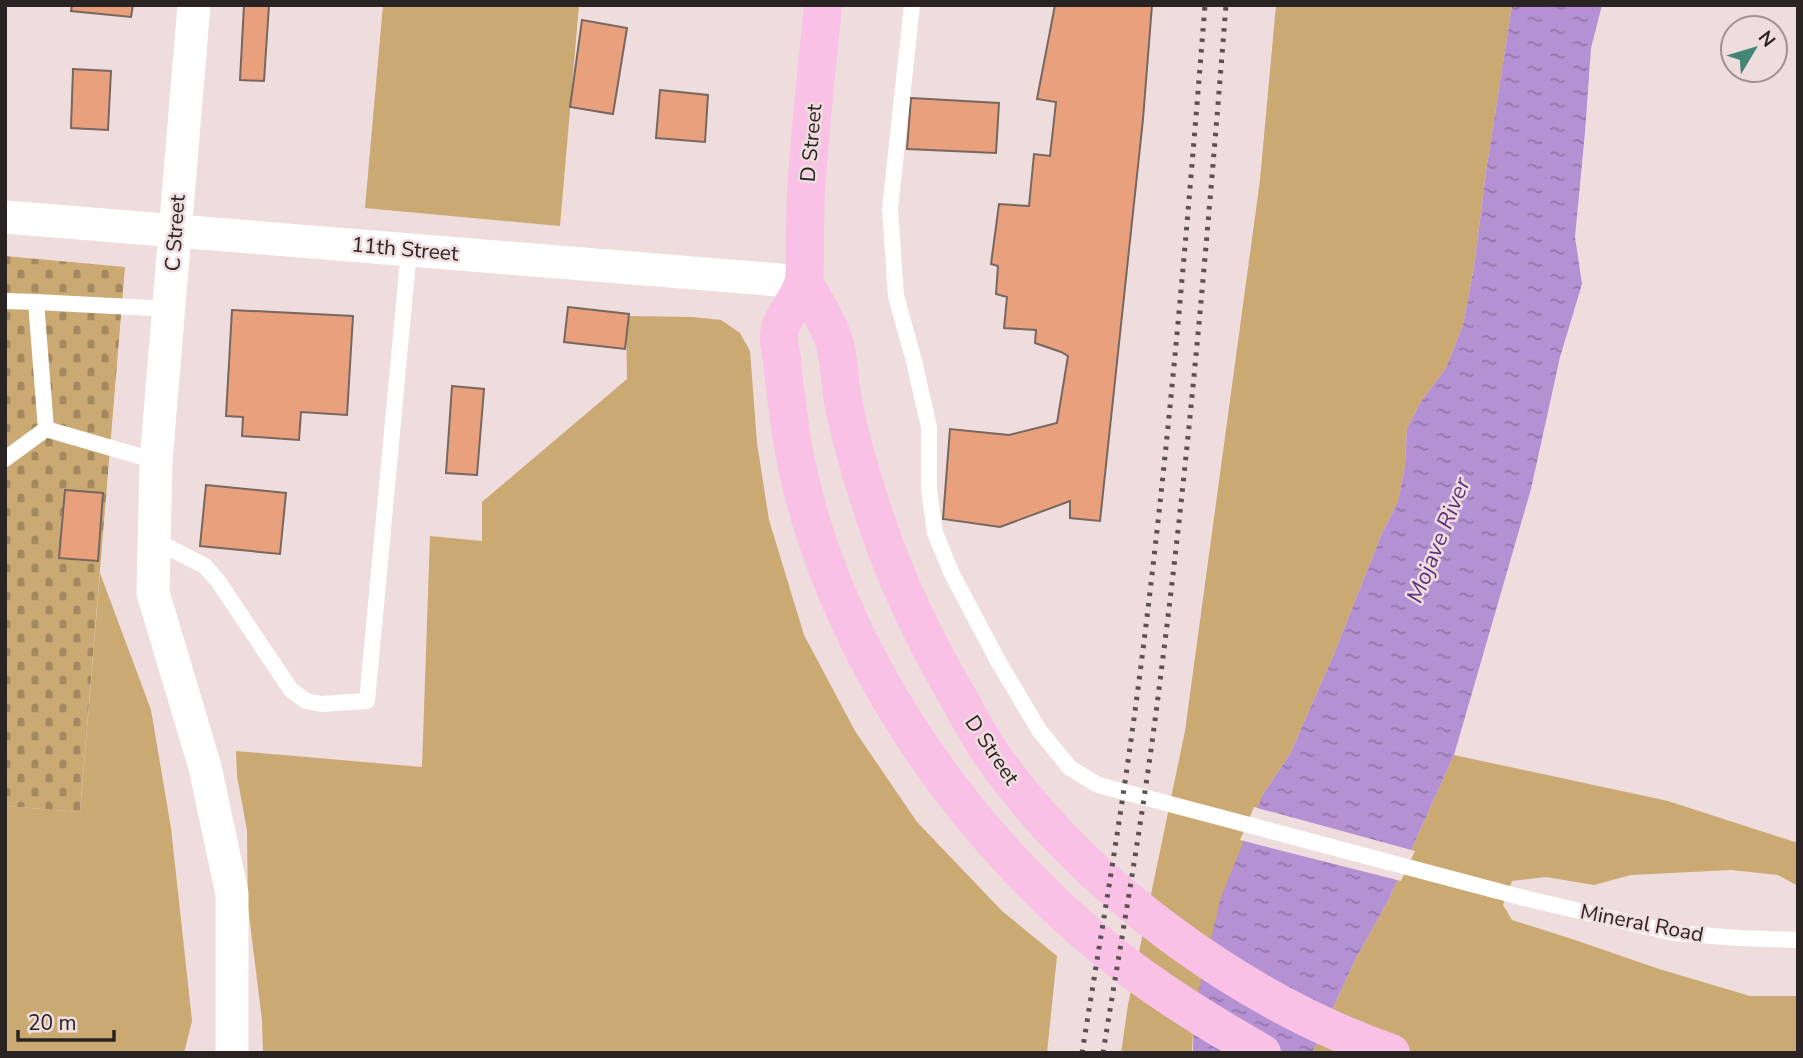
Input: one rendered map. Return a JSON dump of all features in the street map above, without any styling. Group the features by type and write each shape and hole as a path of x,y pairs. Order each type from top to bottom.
{"main road":[{"name":"D Street","path":"823,5 806,193 804,282 779,332 796,462 824,561 867,656 892,702 924,753 982,828 1067,915 1134,972 1176,1002 1262,1053"},
{"name":"D Street","path":"804,282 834,340 844,406 859,466 895,573 917,623 993,757 1027,800 1083,859 1163,927 1219,968 1294,1012 1391,1053"}],"street":[{"name":"C Street","path":"194,5 156,461 153,593 205,767 232,894 232,1053"},
{"name":"11th Street","path":"5,217 804,282"}],"lane":[{"name":"Mineral Road","path":"912,5 890,209 896,296 929,427 929,489 935,533 952,574 992,650 1039,730 1070,768 1098,785 1528,900 1674,933 1798,940"},
{"path":"154,540 205,566 218,581 290,690 306,701 321,704 367,701 409,250"},
{"path":"5,301 170,309"},
{"path":"36,302 46,429"},
{"path":"5,458 46,429"},
{"path":"46,429 156,461"}],"green space":[{"path":"383,5 579,5 560,226 365,208"},
{"path":"1276,5 1512,5 1463,325 1446,368 1422,400 1407,428 1405,465 1398,502 1382,533 1334,654 1290,754 1263,794 1194,1010 1192,1053 1121,1053 1128,1005 1185,731 1260,180"},
{"path":"5,256 125,267 80,812 5,806"},
{"path":"626,316 721,320 740,333 750,351 757,443 769,520 804,635 855,731 917,822 1002,911 1057,956 1047,1053 263,1053 262,1020 248,907 247,830 237,776 236,751 422,767 430,536 482,541 482,502 627,379"},
{"path":"100,573 151,710 171,828 192,1021 184,1053 5,1053 5,806 80,812"},
{"path":"1454,755 1668,801 1798,843 1798,886 1778,875 1731,870 1631,875 1594,885 1546,877 1512,881 1503,905 1512,920 1659,969 1750,996 1798,996 1798,1053 1312,1053 1356,958 1388,901"}],"water":[{"name":"Mojave River","path":"1512,5 1602,5 1591,48 1575,237 1582,284 1560,357 1531,489 1454,755 1388,901 1356,958 1312,1053 1193,1053 1194,1010 1221,897 1263,794 1290,754 1334,654 1382,533 1398,502 1405,465 1407,428 1422,400 1446,368 1463,325"}],"pier":[{"path":"1254,807 1415,851 1401,881 1240,840"}],"building":[{"path":"72,5 133,5 131,17 71,11"},
{"path":"244,5 269,5 264,81 240,80"},
{"path":"1055,5 1152,5 1143,119 1100,521 1070,518 1070,501 1000,527 943,519 950,429 1009,435 1057,423 1068,356 1035,343 1036,330 1004,328 1007,297 996,294 998,266 991,264 999,204 1029,206 1034,154 1050,156 1056,102 1037,99"},
{"path":"582,20 627,28 613,114 570,107"},
{"path":"73,69 111,71 108,130 71,128"},
{"path":"660,90 708,95 705,142 656,138"},
{"path":"911,98 999,103 996,153 907,149"},
{"path":"568,307 629,314 625,349 564,342"},
{"path":"232,310 353,316 347,415 301,412 299,440 242,436 243,417 226,416"},
{"path":"452,386 484,389 477,475 446,473"},
{"path":"206,485 286,493 280,554 200,546"},
{"path":"65,490 103,493 98,561 59,558"}],"railway":[{"path":"1082,1053 1126,774 1159,512 1205,5"},
{"path":"1103,1053 1148,774 1180,512 1226,5"}]}
